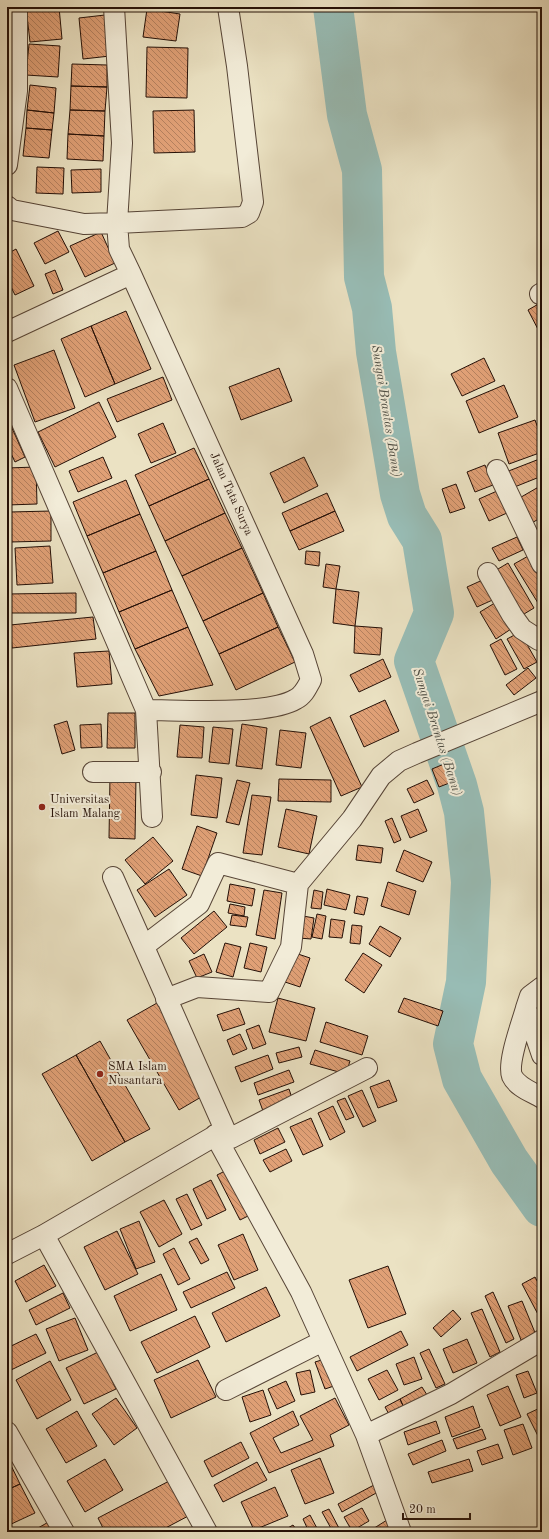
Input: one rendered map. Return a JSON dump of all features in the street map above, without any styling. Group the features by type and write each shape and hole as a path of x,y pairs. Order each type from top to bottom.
{"street":[{"path":"7,165 17,91 17,7"},
{"name":"Jalan Tata Surya","path":"114,7 122,143 117,223 119,249 303,654 311,680 306,691 296,699 282,705 249,710 146,710"},
{"path":"7,206 12,210 84,224 242,217 249,213 253,202 237,66 228,7"},
{"path":"7,332 131,274"},
{"path":"7,388 146,710 152,817"},
{"path":"497,470 542,564"},
{"path":"488,573 522,629 541,640"},
{"path":"166,999 197,987 269,992 291,947 298,884 352,819 381,776 400,762 417,753 542,701"},
{"path":"93,772 150,772"},
{"path":"144,946 199,904 218,863 298,884"},
{"path":"113,877 144,946 220,1132 301,1292 366,1435 401,1532"},
{"path":"542,987 530,996 512,1062 512,1076 521,1086 542,1098"},
{"path":"526,1008 542,1055"},
{"path":"220,1132 231,1138 367,1068"},
{"path":"7,1254 44,1236 220,1132"},
{"path":"44,1236 202,1530"},
{"path":"366,1435 451,1394 542,1340"},
{"path":"226,1390 322,1341"},
{"path":"7,1432 64,1532"}],"building":[{"path":"26,7 59,7 62,39 30,42"},
{"path":"64,7 109,7 109,9 64,11"},
{"path":"147,9 180,14 176,41 143,37"},
{"path":"105,15 110,56 83,59 79,18"},
{"path":"29,44 60,46 58,77 26,75"},
{"path":"147,47 188,48 187,98 146,97"},
{"path":"72,64 107,65 107,87 71,86"},
{"path":"30,85 56,88 54,113 27,110"},
{"path":"71,86 107,87 105,111 70,110"},
{"path":"27,110 54,113 52,130 26,128"},
{"path":"70,110 105,111 104,136 68,134"},
{"path":"194,110 195,152 154,153 153,111"},
{"path":"26,128 52,130 49,158 23,156"},
{"path":"68,134 104,136 103,161 67,159"},
{"path":"37,167 64,168 63,194 36,193"},
{"path":"101,169 101,192 72,193 71,170"},
{"path":"58,231 69,252 45,264 34,243"},
{"path":"101,232 115,263 85,277 70,246"},
{"path":"16,249 34,286 15,295 7,279 7,254"},
{"path":"55,270 63,290 53,294 45,274"},
{"path":"7,291 10,300 7,301"},
{"path":"542,302 542,337 528,310"},
{"path":"126,311 151,369 115,384 91,326"},
{"path":"91,326 115,384 85,397 61,339"},
{"path":"54,350 75,408 35,422 14,365"},
{"path":"484,358 495,381 462,396 451,374"},
{"path":"279,368 292,401 241,420 229,387"},
{"path":"163,377 172,400 117,422 107,399"},
{"path":"504,385 518,417 479,433 466,401"},
{"path":"99,402 116,437 55,467 38,432"},
{"path":"7,417 25,457 15,462 7,445"},
{"path":"535,420 542,439 542,452 509,464 498,433"},
{"path":"163,423 176,453 151,463 138,434"},
{"path":"194,448 209,479 149,506 135,475"},
{"path":"103,457 112,478 78,492 69,471"},
{"path":"304,457 318,486 284,503 270,473"},
{"path":"542,458 542,476 512,488 506,472"},
{"path":"485,465 493,485 475,492 467,472"},
{"path":"36,467 37,504 7,505 7,468"},
{"path":"209,479 225,513 165,541 149,506"},
{"path":"126,480 140,514 87,536 73,502"},
{"path":"456,484 465,508 450,513 442,489"},
{"path":"542,485 542,517 530,524 516,500"},
{"path":"497,491 507,513 489,521 479,499"},
{"path":"327,493 335,511 290,531 282,513"},
{"path":"51,511 51,541 10,542 10,512"},
{"path":"335,511 344,531 299,550 290,531"},
{"path":"225,513 242,548 182,576 165,541"},
{"path":"140,514 156,551 103,573 87,536"},
{"path":"517,537 523,550 499,561 492,548"},
{"path":"50,546 53,583 17,585 15,548"},
{"path":"242,548 263,593 203,621 182,576"},
{"path":"156,551 172,590 119,612 103,573"},
{"path":"306,551 320,552 319,566 305,564"},
{"path":"530,555 542,575 542,601 538,603 514,564"},
{"path":"508,563 534,608 519,617 493,572"},
{"path":"326,564 340,566 336,589 323,587"},
{"path":"487,578 497,598 477,607 467,587"},
{"path":"336,589 359,592 355,626 333,623"},
{"path":"172,590 188,627 135,649 119,612"},
{"path":"76,593 76,613 7,613 7,594"},
{"path":"263,593 278,627 219,654 203,621"},
{"path":"498,601 514,627 496,639 480,612"},
{"path":"93,617 96,639 12,648 10,625"},
{"path":"355,626 382,628 380,655 354,653"},
{"path":"188,627 213,685 159,696 135,649"},
{"path":"278,627 295,662 236,690 219,654"},
{"path":"520,632 537,662 524,669 507,639"},
{"path":"501,639 517,669 505,675 490,645"},
{"path":"109,651 112,684 77,687 74,653"},
{"path":"383,659 391,677 359,692 350,675"},
{"path":"528,668 536,678 514,695 506,685"},
{"path":"385,700 399,731 364,747 350,716"},
{"path":"108,713 135,713 135,748 107,748"},
{"path":"330,717 362,787 341,796 310,727"},
{"path":"67,721 75,750 62,754 54,725"},
{"path":"101,724 102,747 81,748 80,725"},
{"path":"242,724 267,728 262,769 236,766"},
{"path":"180,725 204,727 202,758 177,757"},
{"path":"213,727 233,729 229,764 209,762"},
{"path":"280,730 306,733 301,768 276,765"},
{"path":"444,764 452,782 439,787 432,769"},
{"path":"196,775 222,778 217,818 191,815"},
{"path":"110,776 136,777 135,839 109,838"},
{"path":"279,779 331,780 331,802 278,801"},
{"path":"237,780 250,783 239,825 226,822"},
{"path":"427,780 434,794 414,803 407,789"},
{"path":"252,795 271,797 262,855 243,853"},
{"path":"286,809 317,816 309,854 278,847"},
{"path":"418,809 427,831 410,838 401,816"},
{"path":"392,818 401,840 394,843 385,821"},
{"path":"197,826 217,833 202,876 182,869"},
{"path":"153,837 173,861 145,884 125,860"},
{"path":"358,845 383,848 381,863 356,860"},
{"path":"404,850 432,862 423,882 396,871"},
{"path":"169,869 187,895 155,917 137,890"},
{"path":"388,882 416,891 409,915 381,906"},
{"path":"230,884 255,889 252,906 227,901"},
{"path":"327,889 350,895 346,910 324,905"},
{"path":"264,890 282,893 275,939 256,935"},
{"path":"314,890 323,892 321,909 311,908"},
{"path":"357,896 368,898 364,915 354,913"},
{"path":"230,904 245,907 244,916 228,913"},
{"path":"214,911 227,927 194,954 181,938"},
{"path":"317,914 326,916 322,939 312,937"},
{"path":"232,915 248,917 246,927 230,925"},
{"path":"303,916 314,918 311,939 299,938"},
{"path":"331,919 345,921 342,938 329,937"},
{"path":"352,925 362,926 360,944 350,943"},
{"path":"380,926 401,938 390,957 369,944"},
{"path":"225,943 241,947 233,977 216,972"},
{"path":"250,943 267,947 261,972 244,968"},
{"path":"295,953 310,958 300,987 285,982"},
{"path":"363,953 382,965 364,993 345,980"},
{"path":"204,954 212,972 197,978 189,961"},
{"path":"278,998 315,1008 306,1041 269,1032"},
{"path":"404,998 443,1011 438,1026 398,1012"},
{"path":"157,1003 208,1093 179,1110 127,1020"},
{"path":"239,1008 245,1024 223,1031 217,1015"},
{"path":"326,1022 368,1036 362,1055 320,1042"},
{"path":"259,1025 266,1044 253,1049 246,1030"},
{"path":"240,1034 247,1049 233,1055 227,1040"},
{"path":"100,1041 150,1129 125,1142 76,1055"},
{"path":"299,1047 302,1057 279,1063 276,1053"},
{"path":"315,1050 350,1061 346,1074 310,1064"},
{"path":"76,1055 125,1142 92,1161 42,1074"},
{"path":"268,1055 273,1069 241,1082 235,1067"},
{"path":"289,1070 294,1082 258,1095 254,1083"},
{"path":"389,1080 397,1101 378,1108 370,1087"},
{"path":"289,1089 293,1101 263,1111 259,1100"},
{"path":"362,1090 376,1121 363,1127 348,1096"},
{"path":"345,1098 354,1117 346,1120 337,1101"},
{"path":"333,1106 345,1132 330,1140 318,1113"},
{"path":"311,1118 323,1146 303,1155 290,1127"},
{"path":"278,1128 285,1142 260,1154 254,1140"},
{"path":"286,1149 292,1161 270,1172 263,1160"},
{"path":"229,1169 252,1214 240,1220 217,1175"},
{"path":"211,1180 226,1210 207,1219 193,1189"},
{"path":"187,1194 202,1225 191,1230 176,1199"},
{"path":"164,1200 182,1234 159,1247 140,1212"},
{"path":"139,1221 155,1262 136,1269 120,1229"},
{"path":"117,1231 138,1274 105,1290 84,1247"},
{"path":"243,1234 258,1270 234,1280 218,1245"},
{"path":"197,1238 209,1260 201,1264 189,1242"},
{"path":"174,1248 190,1279 178,1285 163,1254"},
{"path":"44,1265 56,1286 26,1302 15,1281"},
{"path":"388,1266 406,1314 368,1328 349,1280"},
{"path":"227,1272 235,1288 191,1308 183,1292"},
{"path":"161,1274 177,1310 130,1331 114,1296"},
{"path":"535,1277 542,1290 542,1322 522,1284"},
{"path":"266,1287 280,1316 226,1342 212,1313"},
{"path":"493,1292 514,1339 506,1343 485,1296"},
{"path":"63,1293 70,1308 36,1325 29,1310"},
{"path":"522,1301 536,1335 521,1340 508,1306"},
{"path":"482,1309 500,1352 490,1357 471,1313"},
{"path":"453,1310 461,1319 441,1337 433,1328"},
{"path":"195,1316 210,1347 157,1373 141,1342"},
{"path":"75,1318 88,1350 59,1361 46,1329"},
{"path":"401,1331 408,1345 357,1371 350,1357"},
{"path":"36,1334 46,1353 11,1370 7,1362 7,1348"},
{"path":"467,1339 477,1363 453,1373 443,1349"},
{"path":"429,1349 445,1384 436,1388 420,1353"},
{"path":"98,1352 116,1389 84,1404 66,1368"},
{"path":"414,1357 422,1379 404,1385 396,1364"},
{"path":"325,1359 334,1386 325,1389 315,1362"},
{"path":"198,1360 216,1397 171,1418 154,1380"},
{"path":"50,1361 71,1400 37,1419 16,1380"},
{"path":"310,1370 315,1392 301,1395 296,1373"},
{"path":"387,1370 398,1390 379,1400 368,1379"},
{"path":"528,1371 537,1393 524,1398 516,1375"},
{"path":"286,1381 295,1401 277,1409 268,1389"},
{"path":"508,1386 521,1417 500,1426 487,1395"},
{"path":"422,1387 429,1398 405,1410 400,1399"},
{"path":"263,1390 271,1415 250,1422 242,1397"},
{"path":"116,1398 137,1428 114,1445 92,1414"},
{"path":"335,1398 349,1425 330,1435 334,1446 269,1473 250,1433 293,1411 299,1425 273,1438 281,1453 313,1440 300,1416"},
{"path":"400,1399 405,1410 391,1418 385,1407"},
{"path":"473,1406 480,1427 452,1437 445,1417"},
{"path":"542,1407 542,1439 540,1440 527,1414"},
{"path":"77,1411 97,1446 66,1463 46,1429"},
{"path":"436,1421 440,1433 408,1445 404,1432"},
{"path":"523,1424 532,1448 513,1455 504,1430"},
{"path":"482,1429 486,1439 457,1449 453,1439"},
{"path":"442,1440 446,1451 413,1465 408,1454"},
{"path":"241,1442 249,1458 212,1477 204,1461"},
{"path":"498,1444 503,1458 482,1465 477,1451"},
{"path":"7,1457 20,1484 7,1490"},
{"path":"320,1458 334,1493 305,1504 291,1470"},
{"path":"105,1459 123,1490 85,1512 67,1481"},
{"path":"469,1459 473,1471 432,1483 428,1472"},
{"path":"257,1462 267,1480 223,1502 214,1485"},
{"path":"173,1479 192,1514 158,1532 105,1532 98,1518"},
{"path":"20,1484 35,1513 7,1526 7,1490"},
{"path":"374,1485 378,1492 342,1512 338,1504"},
{"path":"275,1487 288,1516 254,1530 241,1502"},
{"path":"362,1508 369,1521 352,1531 344,1517"},
{"path":"329,1509 341,1532 333,1532 322,1512"},
{"path":"310,1515 319,1532 309,1532 303,1519"},
{"path":"52,1520 59,1532 31,1532"},
{"path":"387,1520 394,1532 368,1532"},
{"path":"293,1525 298,1532 281,1532"}],"waterway":[{"name":"Sungai Brantas (Banu)","path":"333,7 347,115 362,170 364,277 372,308 376,352 400,494 407,516 422,540 434,613 414,661 457,785 464,812 471,882 466,982 453,1044 462,1079 509,1161 542,1207"}],"place":[{"name":"Universitas Islam Malang","path":"42,807"},
{"name":"SMA Islam Nusantara","path":"100,1074"}]}
